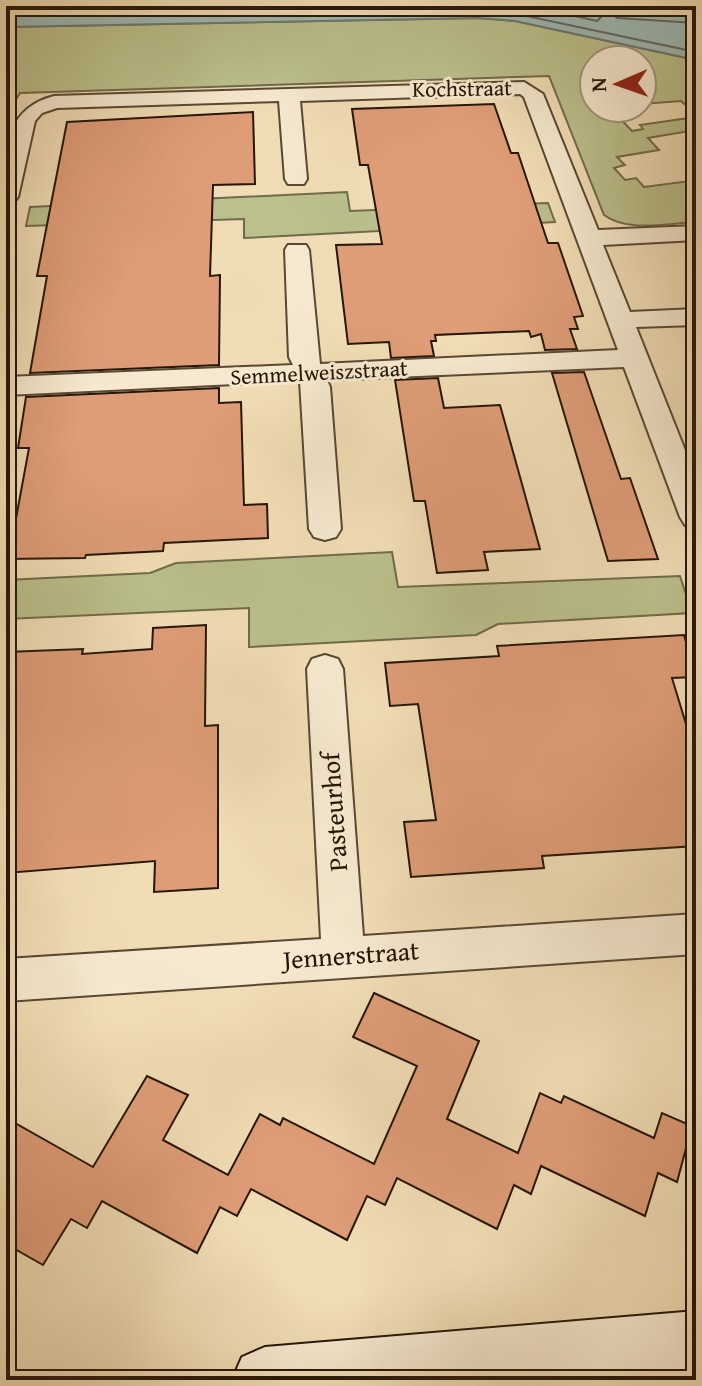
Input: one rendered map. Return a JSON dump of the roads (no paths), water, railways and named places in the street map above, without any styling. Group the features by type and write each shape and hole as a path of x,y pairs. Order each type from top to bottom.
{"street":[{"name":"Kochstraat","path":"6,110 35,109 68,99 524,88 533,94 696,517"},
{"path":"289,93 296,179"},
{"path":"6,197 25,120 35,109"},
{"path":"588,238 696,233"},
{"path":"297,250 303,357 316,387 325,529"},
{"path":"619,320 696,317"},
{"name":"Semmelweiszstraat","path":"6,386 633,358"},
{"name":"Pasteurhof","path":"325,669 343,955"},
{"name":"Jennerstraat","path":"6,980 343,955 696,934"},
{"path":"265,1380 696,1343"}],"water":[{"path":"532,7 696,16 696,60 658,52 658,44 622,44 515,21 478,18 6,27 6,16"}]}
